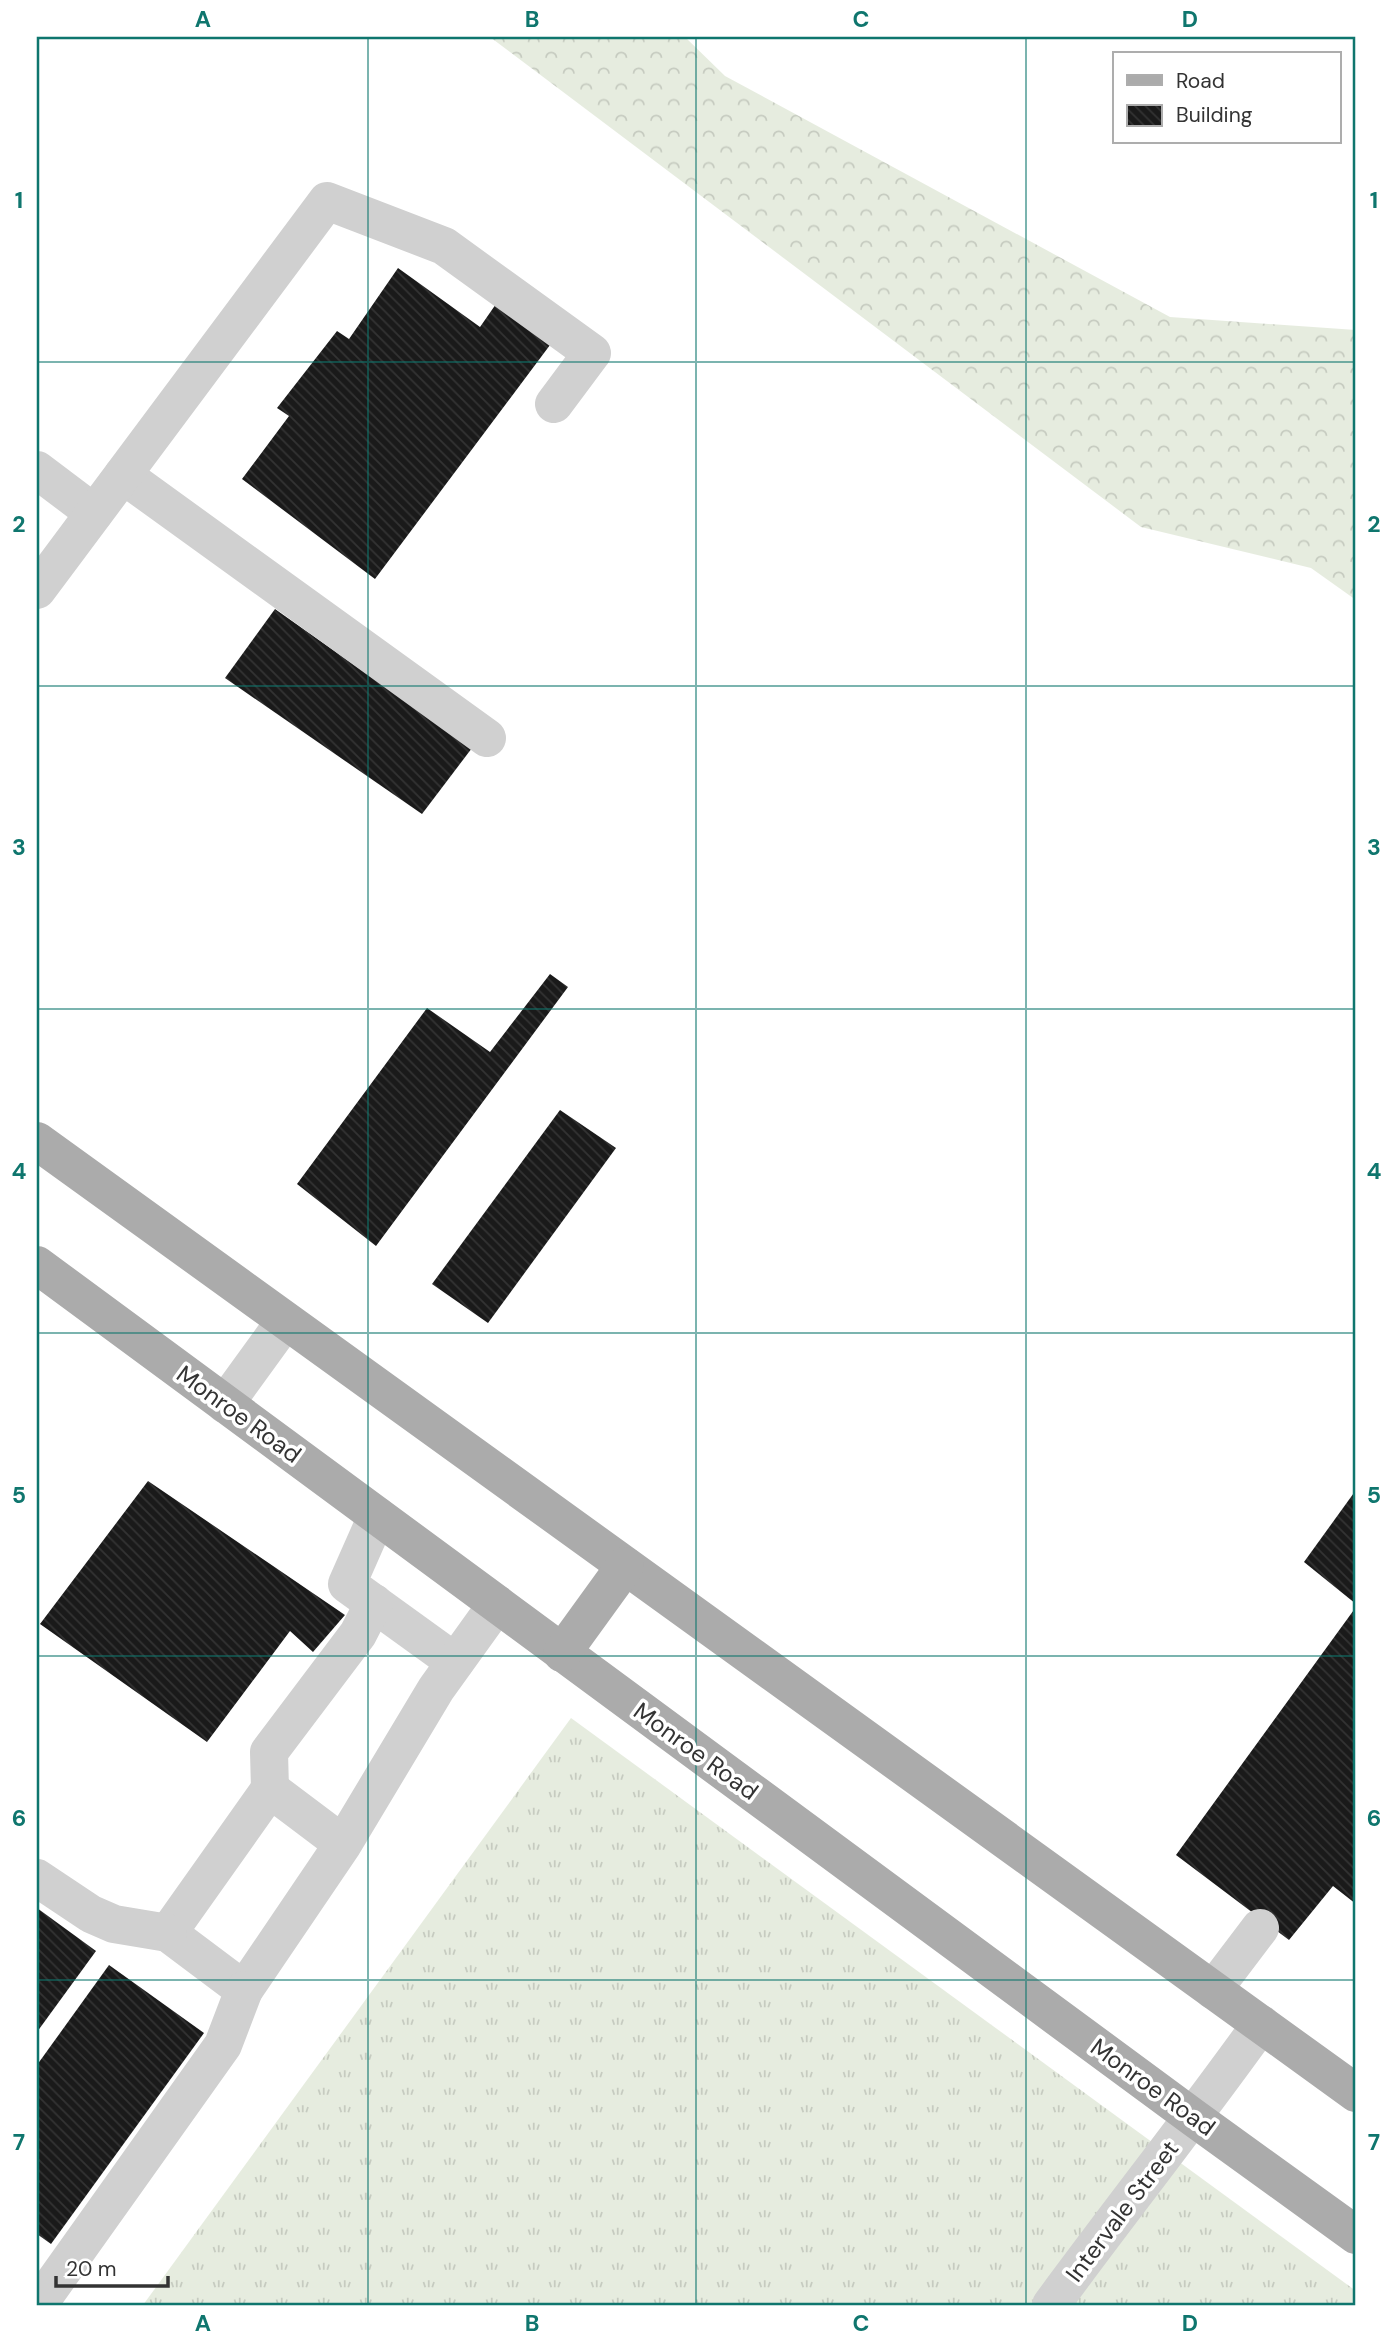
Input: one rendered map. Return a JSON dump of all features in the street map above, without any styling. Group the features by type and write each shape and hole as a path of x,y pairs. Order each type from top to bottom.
{"main road":[{"path":"37,1141 1213,1990 1261,2024 1352,2080"},
{"name":"Monroe Road","path":"37,1265 1356,2235"},
{"path":"562,1653 625,1566"}],"street":[{"path":"37,590 327,201 444,246 592,353 554,404"},
{"path":"37,470 94,513"},
{"path":"123,475 487,738"},
{"path":"225,1404 285,1321"},
{"path":"377,1516 347,1584 456,1662"},
{"path":"168,1933 270,1789 269,1752 358,1634 374,1603"},
{"path":"38,2305 223,2045 244,1990 343,1844 436,1689 497,1604"},
{"path":"270,1789 343,1844"},
{"path":"37,1878 91,1914 114,1924 168,1933 244,1990"},
{"path":"1213,1990 1260,1928"},
{"name":"Intervale Street","path":"1051,2305 1143,2179 1194,2118 1261,2024"}],"green space":[{"path":"490,37 685,37 725,76 1170,317 1356,330 1356,600 1311,568 1141,527"},
{"path":"571,1718 1356,2291 1356,2305 143,2305"}],"building":[{"path":"398,268 480,327 496,304 550,345 375,579 242,479 289,416 277,408 337,331 349,339"},
{"path":"275,609 472,748 422,814 225,678"},
{"path":"550,974 568,987 376,1246 297,1184 427,1008 490,1052"},
{"path":"560,1110 616,1148 488,1323 432,1284"},
{"path":"148,1481 345,1615 313,1652 290,1631 207,1742 40,1624"},
{"path":"1356,1490 1356,1604 1304,1562"},
{"path":"1356,1607 1356,1904 1333,1886 1289,1940 1176,1855"},
{"path":"37,1908 96,1951 37,2032"},
{"path":"109,1965 204,2033 51,2244 37,2234 37,2065"}]}
